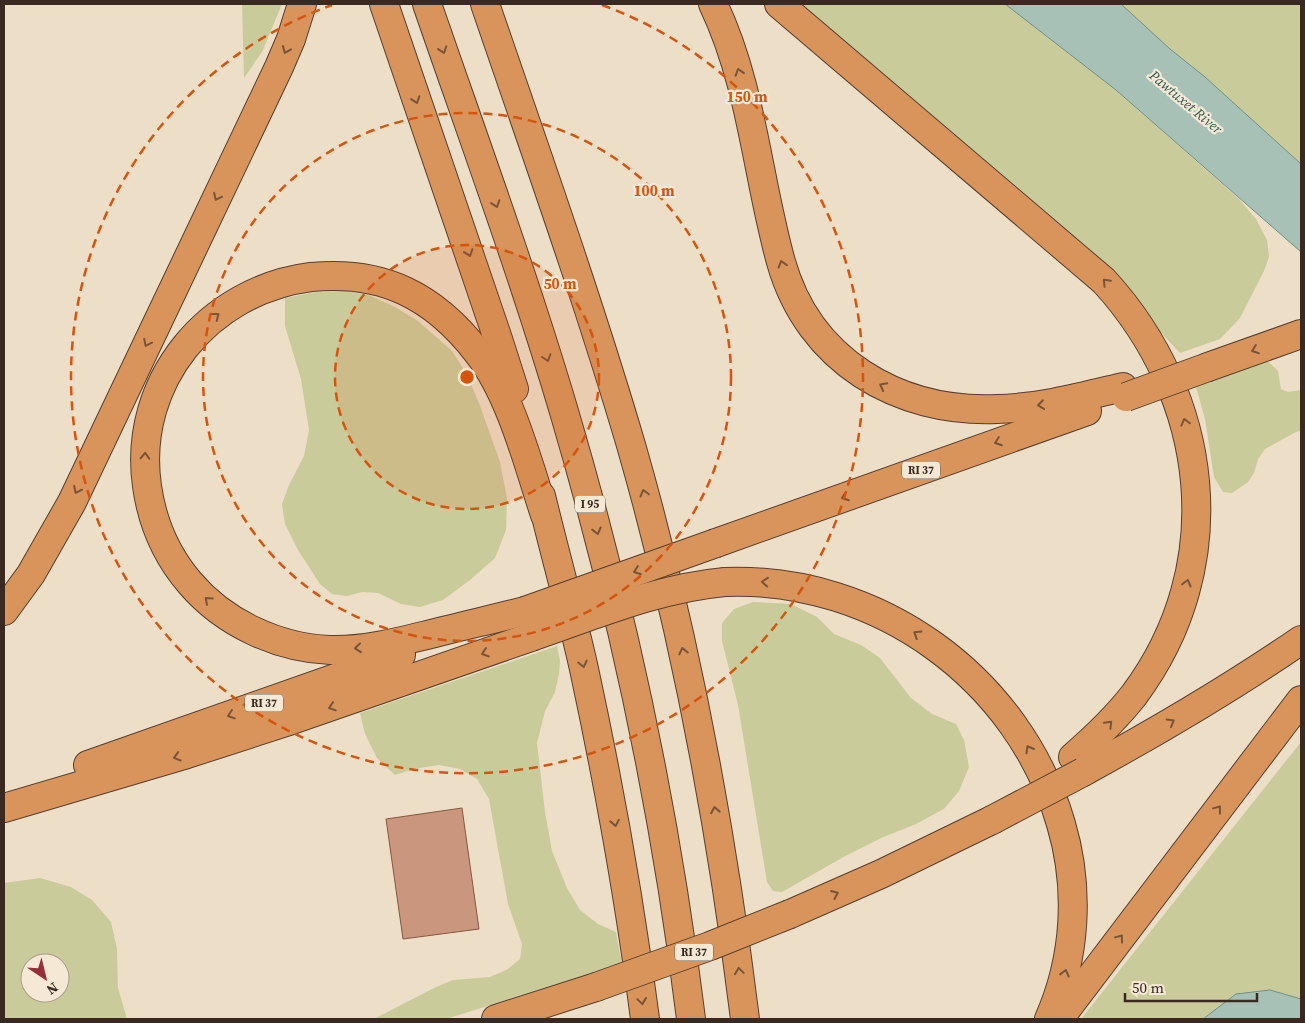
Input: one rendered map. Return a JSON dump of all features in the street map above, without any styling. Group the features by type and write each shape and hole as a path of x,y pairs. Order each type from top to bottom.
{"highway":[{"path":"4,611 31,574 76,493 279,67 291,39 302,4"},
{"path":"384,4 506,362 525,431 597,730 626,889 645,1019"},
{"name":"I 95","path":"427,4 554,378 607,569 630,666 661,821 682,946 691,1019"},
{"path":"485,4 595,325 631,446 665,572 712,792 733,921 746,1019"},
{"path":"713,4 729,42 741,79 774,234 787,279 806,317 832,350 865,376 891,391 919,400 948,406 997,409 1048,404 1125,392"},
{"path":"779,4 1104,281 1126,306 1146,334 1163,365 1176,396 1190,443 1195,486 1195,528 1188,580 1171,630 1144,679 1078,765"},
{"path":"525,611 400,641 346,650 294,645 247,628 213,605 193,586 178,567 160,536 150,507 145,472 146,440 153,405 169,370 179,354 203,327 233,304 267,287 303,278 340,276 374,280 405,291 431,306 453,323 480,354 499,386 508,406 546,515"},
{"name":"RI 37","path":"4,795 716,543 1125,392 1208,367 1301,334"},
{"path":"4,808 187,754 289,721 655,594 696,585 725,582 761,582 801,587 848,600 878,612 918,634 955,661 984,690 1013,724 1040,769 1052,797 1063,831 1070,869 1073,903 1069,953 1062,983 1049,1019"},
{"name":"RI 37","path":"496,1019 596,987 710,946 790,914 881,874 992,820 1078,765 1224,691 1301,640"},
{"path":"1059,1019 1301,700"},
{"path":"524,1019 596,987"}],"green space":[{"path":"242,4 282,4 262,52 244,78"},
{"path":"799,4 1005,4 1116,90 1239,199 1256,219 1267,240 1269,257 1240,318 1220,339 1180,353 1151,322 1109,268 1085,245"},
{"path":"1121,4 1301,4 1301,164 1205,77 1170,49"},
{"path":"346,291 371,296 395,307 418,321 452,351 466,373 479,403 500,462 507,498 506,530 495,558 443,600 420,607 401,604 378,593 362,592 347,596 332,594 320,584 298,550 285,524 282,504 289,485 304,456 309,430 301,379 285,326 285,298 316,292"},
{"path":"1261,362 1269,362 1278,371 1281,389 1288,392 1301,390 1301,431 1265,449 1258,459 1254,473 1248,482 1232,493 1223,492 1214,477 1205,419 1196,387"},
{"path":"753,602 791,604 817,617 834,634 861,645 880,658 911,698 932,714 956,724 964,740 969,767 959,791 944,809 916,824 881,838 847,855 782,892 773,891 767,882 738,705 722,641 722,623 734,609"},
{"path":"557,646 560,661 559,674 555,692 545,711 537,743 545,812 552,851 567,888 580,910 598,924 616,932 622,964 446,1019 374,1019 453,980 490,977 508,969 520,959 522,944 508,904 489,799 477,779 460,769 439,765 414,769 395,775 377,758 365,734 360,713"},
{"path":"1301,742 1301,999 1270,990 1236,994 1203,1019 1081,1019"},
{"path":"40,878 71,887 92,900 111,922 117,949 118,988 127,1019 4,1019 4,883"}],"water":[{"name":"Pawtuxet River","path":"1005,4 1121,4 1301,164 1301,252 1116,90"},
{"path":"1270,990 1301,999 1301,1019 1203,1019 1236,994"}],"building":[{"path":"462,808 479,929 403,939 386,819"}]}
